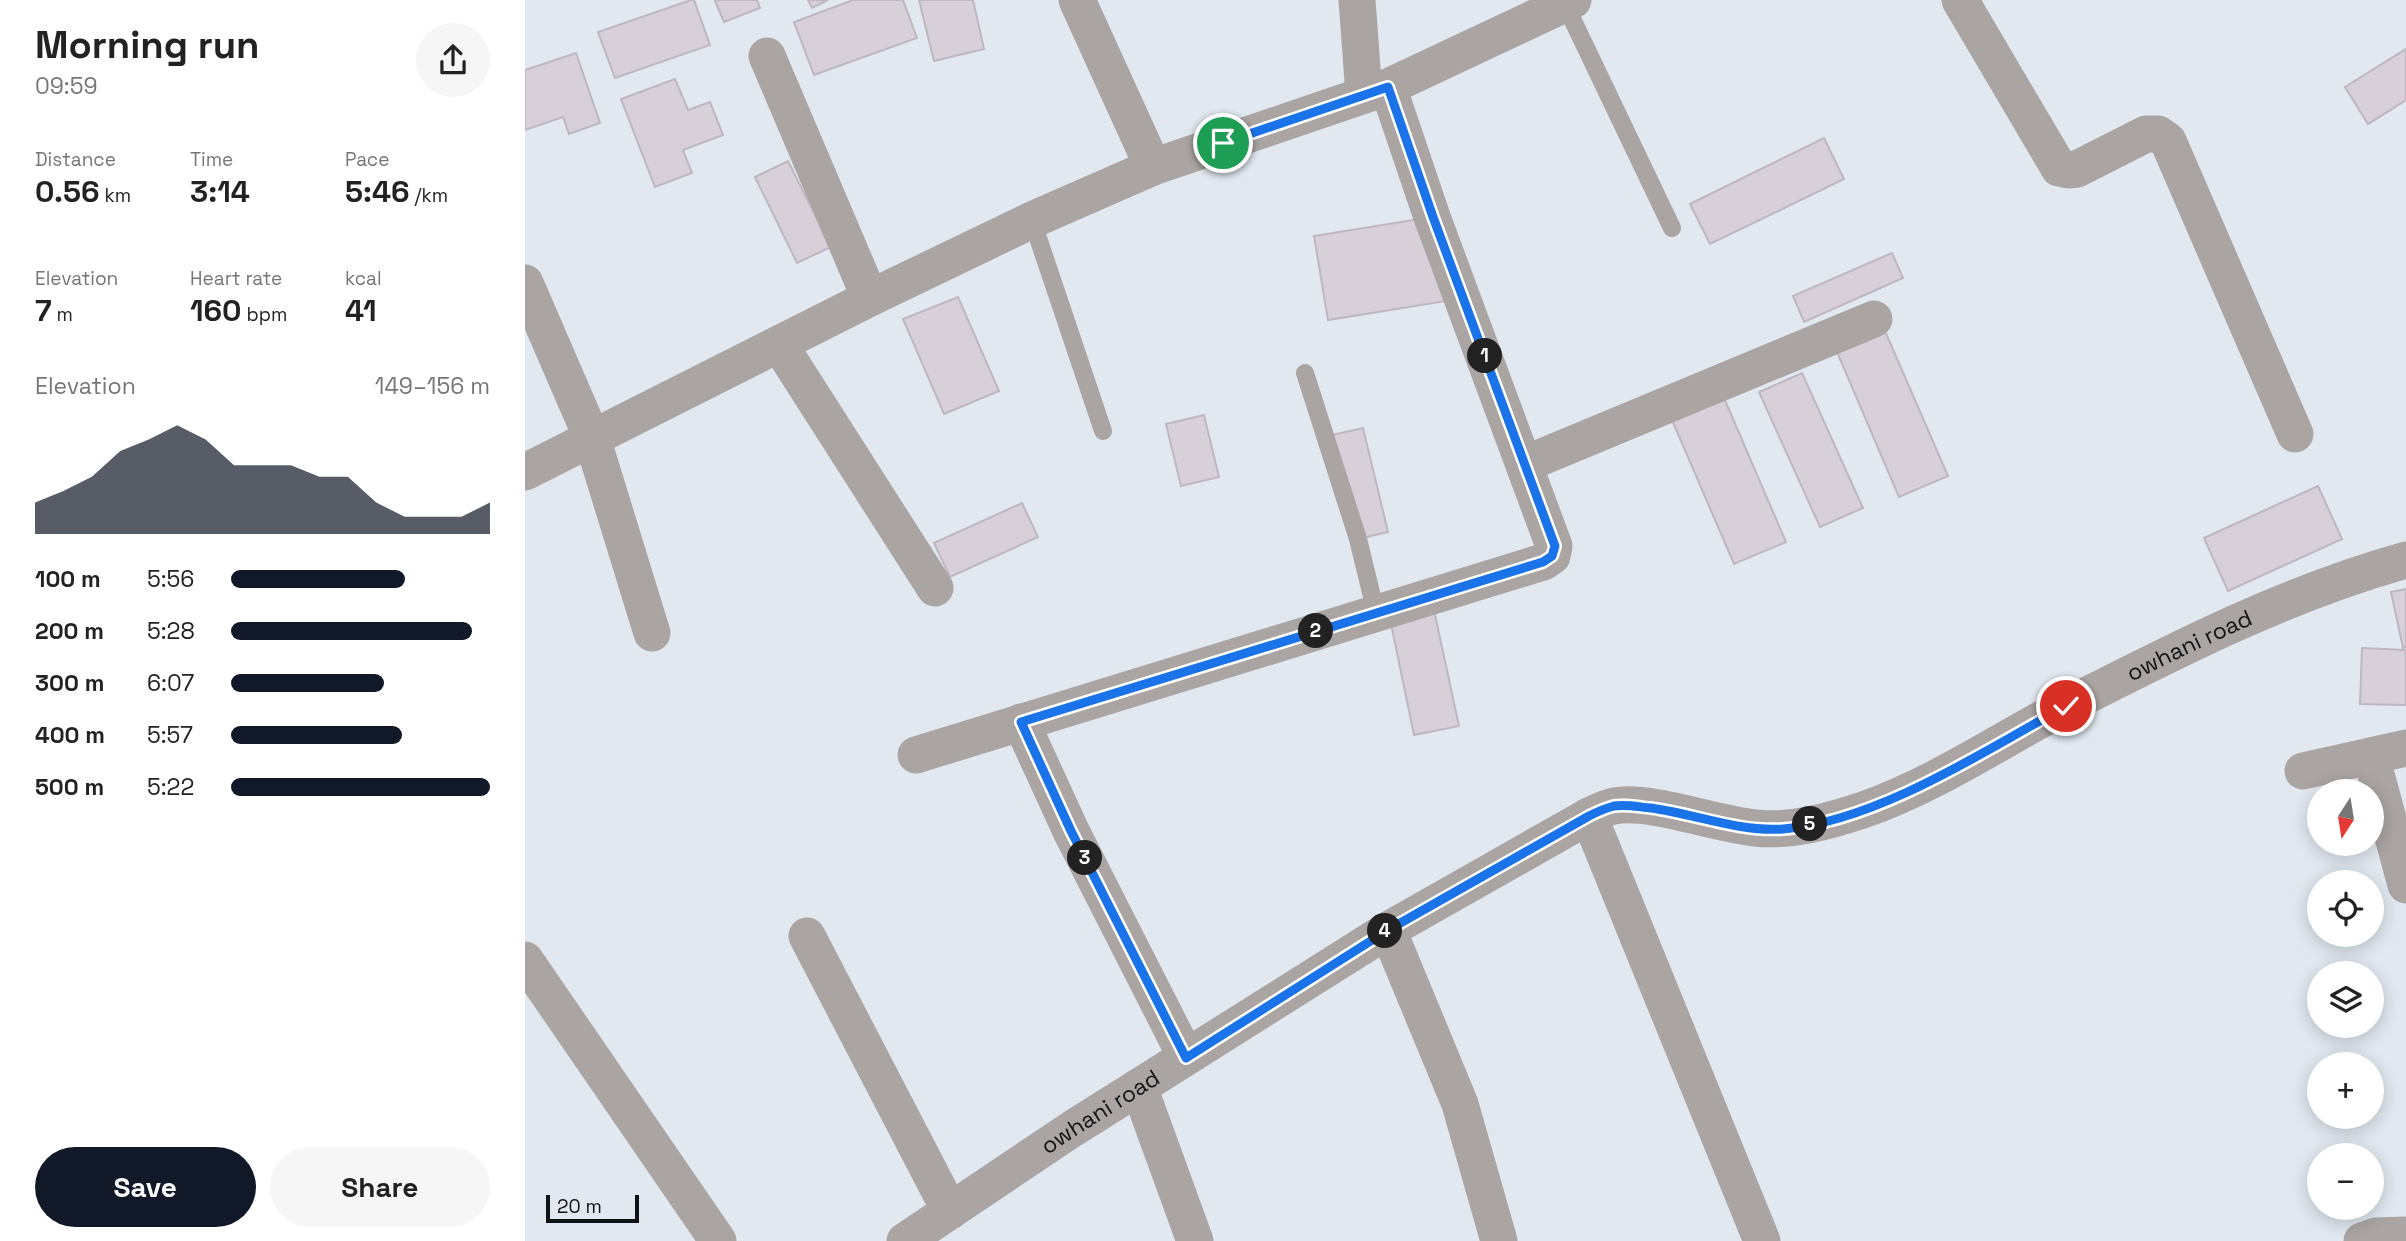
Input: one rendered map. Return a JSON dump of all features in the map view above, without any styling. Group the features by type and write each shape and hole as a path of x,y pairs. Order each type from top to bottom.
{"street":[{"path":"1077,0 1153,167"},
{"path":"916,755 1543,562 1552,556 1555,546 1433,217 1376,91 1357,0"},
{"path":"1959,0 2059,168 2077,169 2146,134 2158,134 2168,141 2295,434"},
{"path":"525,472 870,298 1032,220 1153,167 1376,91 1569,2"},
{"path":"767,57 870,298"},
{"path":"525,283 592,438 652,633"},
{"path":"1525,464 1874,319"},
{"path":"779,344 935,588"},
{"name":"owhani road","path":"905,1241 1139,1087 1388,930 1589,816 1612,806 1625,805 1666,810 1755,828 1784,829 1864,810 1916,788 2066,706 2244,618 2358,573 2406,560"},
{"path":"1021,722 1071,831 1186,1058"},
{"path":"2303,771 2389,752 2406,885"},
{"path":"1589,816 1762,1241"},
{"path":"1388,930 1460,1104 1499,1241"},
{"path":"807,936 950,1211"},
{"path":"525,960 718,1241"},
{"path":"1139,1087 1195,1241"},
{"path":"2362,1241 2376,1236 2406,1235"}],"lane":[{"path":"1569,2 1672,228"},
{"path":"1032,220 1103,431"},
{"path":"1305,373 1358,539 1376,613"}],"building":[{"path":"694,0 710,45 615,78 598,32"},
{"path":"757,0 760,8 724,22 715,1"},
{"path":"808,0 828,0 812,8"},
{"path":"853,0 903,0 917,38 814,75 794,22"},
{"path":"919,0 973,0 984,49 934,61"},
{"path":"2406,49 2406,100 2368,124 2345,87"},
{"path":"576,53 600,123 569,134 563,117 525,130 525,70"},
{"path":"675,79 688,110 710,102 723,135 683,150 692,173 655,187 621,99"},
{"path":"1824,138 1844,179 1710,244 1690,204"},
{"path":"788,161 831,247 797,263 755,177"},
{"path":"1432,217 1446,301 1328,320 1314,236"},
{"path":"1892,253 1903,278 1804,322 1793,296"},
{"path":"958,297 999,391 944,414 903,319"},
{"path":"1885,331 1948,476 1899,497 1837,352"},
{"path":"1802,373 1863,508 1820,527 1759,392"},
{"path":"1724,398 1786,542 1734,564 1672,420"},
{"path":"1204,415 1219,477 1181,486 1166,424"},
{"path":"1363,428 1388,532 1358,539 1332,435"},
{"path":"2318,486 2342,539 2228,591 2204,538"},
{"path":"1022,503 1038,537 950,577 934,543"},
{"path":"2406,589 2406,647 2403,648 2391,592"},
{"path":"1434,610 1459,726 1414,735 1390,619"},
{"path":"2362,648 2406,650 2406,705 2360,704"}],"route":[{"path":"1223,143 1388,87 1433,217 1555,546 1552,556 1543,562 1021,722 1071,831 1186,1058 1388,930 1589,816 1612,806 1666,810 1755,828 1784,829 1821,822 1864,810 1916,788 2066,706"}]}
